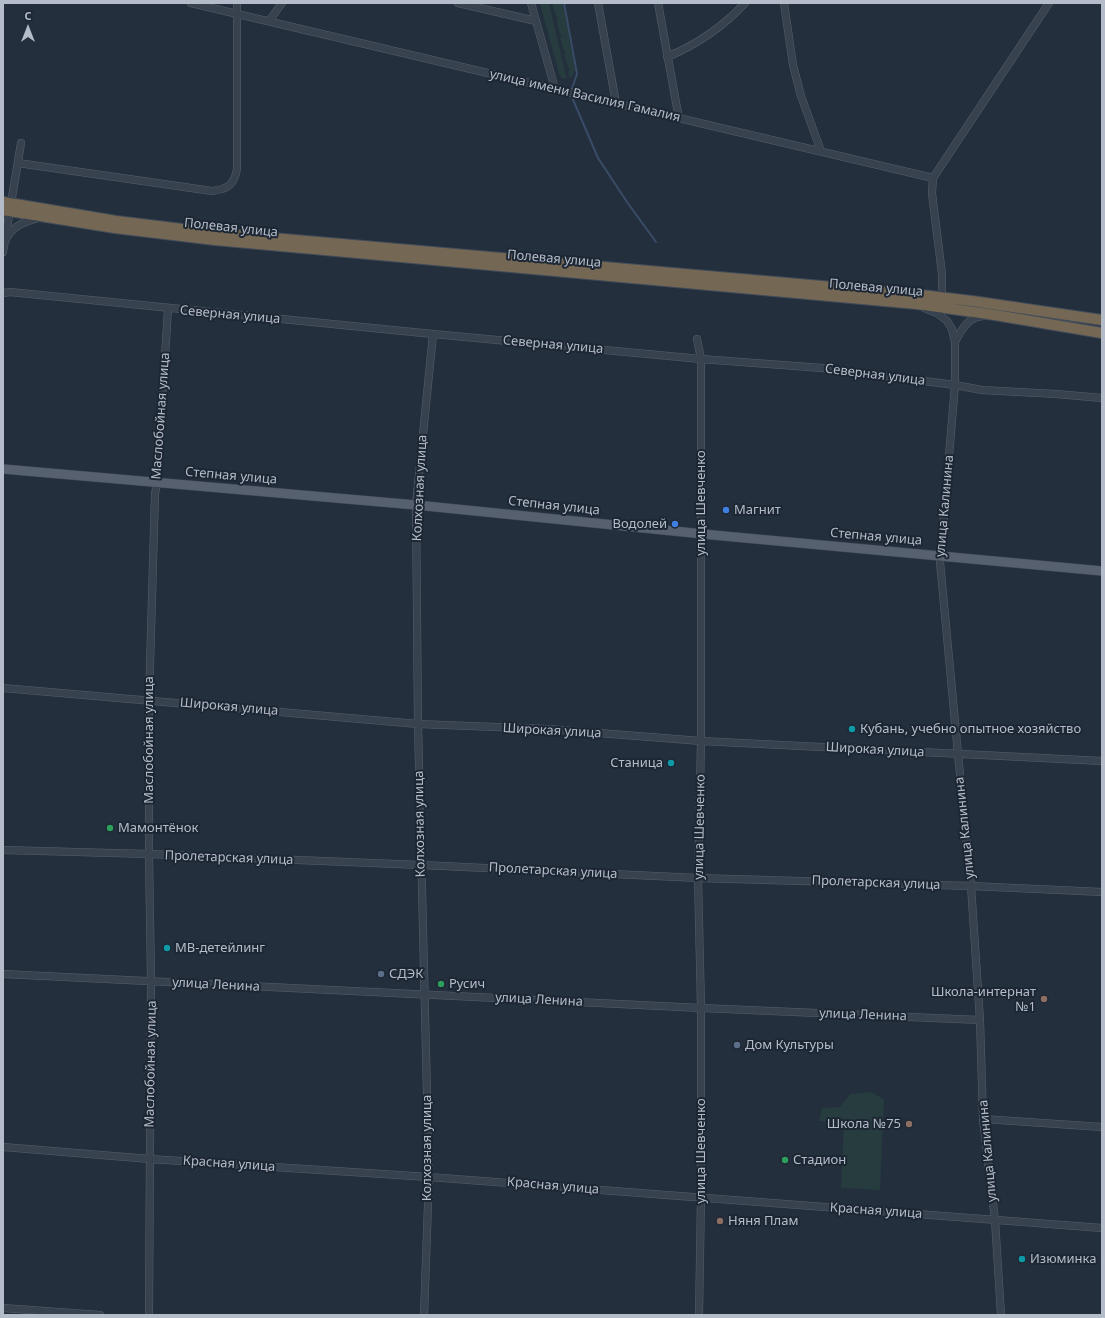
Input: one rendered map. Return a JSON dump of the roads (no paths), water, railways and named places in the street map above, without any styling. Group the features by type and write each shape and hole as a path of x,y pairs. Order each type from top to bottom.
{"highway":[{"name":"Полевая улица","path":"6,207 45,217 115,228 215,240 917,304 996,315 1102,333"},
{"name":"Полевая улица","path":"6,207 215,233 942,297 1102,320"}],"main road":[{"name":"Степная улица","path":"3,469 416,505 701,534 1102,571"}],"street":[{"name":"улица имени Василия Гамалия","path":"192,3 933,178"},
{"path":"18,163 212,192 222,190 230,184 235,177 237,169 237,3"},
{"path":"269,21 282,3"},
{"path":"458,3 474,5 536,21"},
{"path":"532,3 555,89"},
{"path":"598,3 616,104"},
{"path":"658,3 679,119"},
{"path":"667,57 683,50 722,26 745,3"},
{"path":"784,3 789,40 799,88 821,151"},
{"path":"942,297 942,274 932,193 933,178 1050,3"},
{"path":"3,252 5,241 6,207 22,143"},
{"path":"5,241 8,234 21,223 45,217"},
{"path":"3,227 5,241"},
{"name":"Северная улица","path":"3,293 10,292 168,309 701,359 822,368 955,385 982,390 1102,398"},
{"name":"улица Калинина","path":"917,304 936,313 947,321 952,329 954,342 955,385 940,556 971,886 980,1020 983,1119 995,1220 1001,1315"},
{"name":"Маслобойная улица","path":"149,1315 151,981 149,700 155,494 168,309"},
{"path":"954,342 964,325 971,320 980,316 996,315"},
{"name":"Колхозная улица","path":"424,1315 429,1176 418,724 416,505 433,334"},
{"name":"улица Шевченко","path":"698,339 701,359 701,741 698,878 701,1008 701,1198 699,1315"},
{"name":"Широкая улица","path":"3,688 418,724 548,730 701,741 1102,761"},
{"name":"Пролетарская улица","path":"3,850 149,854 698,878 971,886 1102,892"},
{"name":"улица Ленина","path":"3,974 980,1020"},
{"path":"983,1119 1102,1127"},
{"name":"Красная улица","path":"3,1147 150,1159 429,1176 1102,1228"},
{"path":"3,1308 100,1315"}],"waterway":[{"path":"564,3 577,74 571,91"},
{"path":"571,95 598,158 656,242"}],"place":[{"name":"Магнит","path":"726,510"},
{"name":"Водолей","path":"675,524"},
{"name":"Кубань, учебно опытное хозяйство","path":"852,729"},
{"name":"Станица","path":"671,763"},
{"name":"Мамонтёнок","path":"110,828"},
{"name":"MB-детейлинг","path":"167,948"},
{"name":"СДЭК","path":"381,974"},
{"name":"Русич","path":"441,984"},
{"name":"Школа-интернат №1","path":"1044,999"},
{"name":"Дом Культуры","path":"737,1045"},
{"name":"Школа №75","path":"909,1124"},
{"name":"Стадион","path":"785,1160"},
{"name":"Няня Плам","path":"720,1221"},
{"name":"Изюминка","path":"1022,1259"}]}
